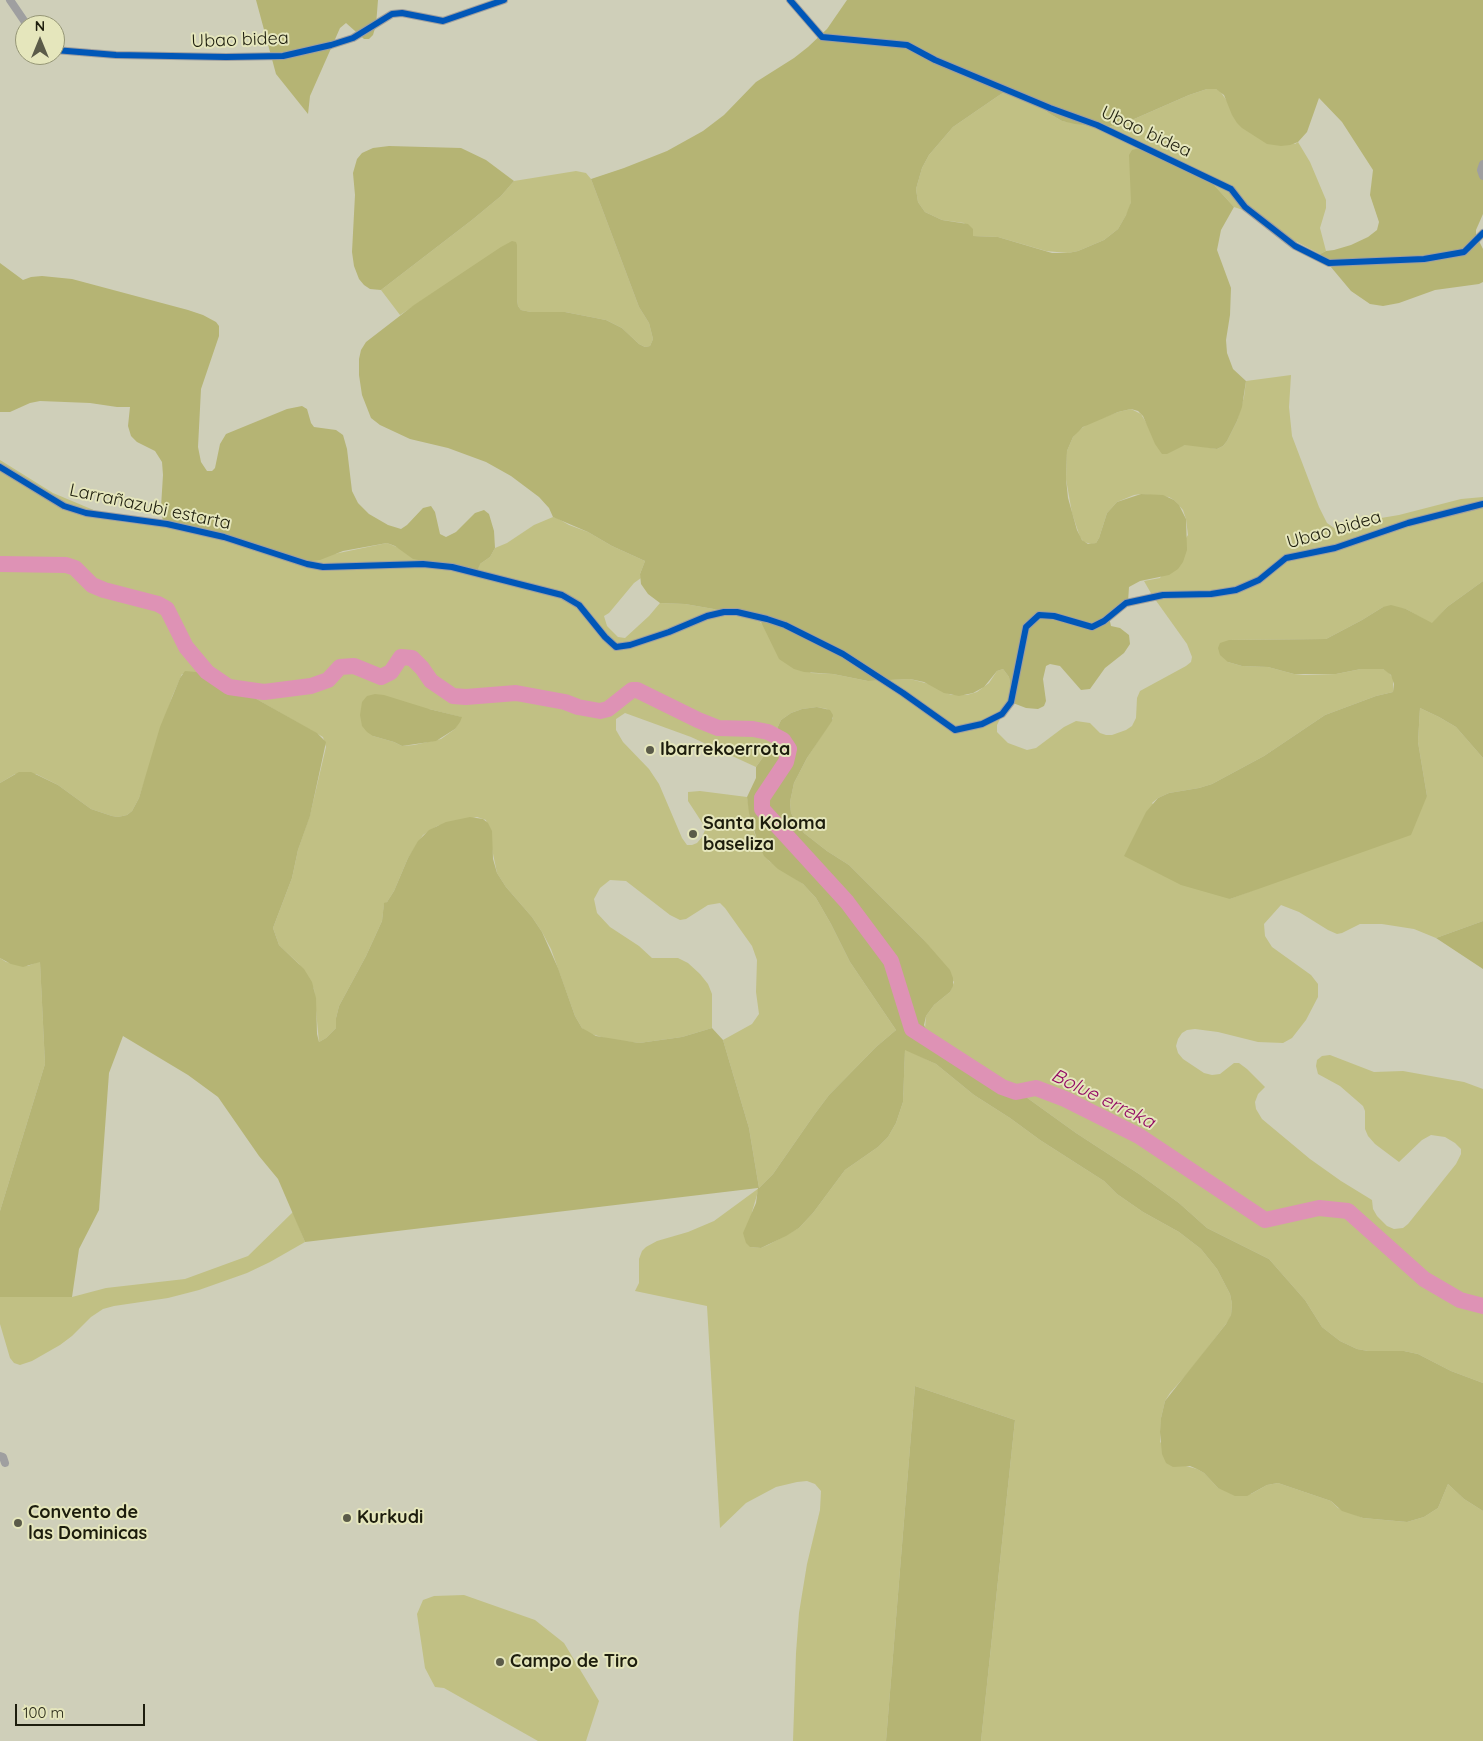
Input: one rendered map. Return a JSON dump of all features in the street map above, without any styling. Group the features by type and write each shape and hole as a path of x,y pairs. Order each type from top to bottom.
{"street":[{"path":"10,0 20,15"},
{"name":"Ubao bidea","path":"65,51 198,57 283,56 352,38 392,14 402,13 442,21 504,0"},
{"name":"Ubao bidea","path":"790,0 822,37 907,45 935,60 1050,108 1097,124 1231,189 1245,207 1295,246 1329,263 1424,259 1464,252 1483,233"},
{"path":"1483,164 1481,170 1483,176"},
{"name":"Larrañazubi estarta","path":"0,467 64,506 86,513 167,524 224,537 323,568 423,564 452,568 562,594 579,605 605,637 616,647 630,645 669,632 707,616 724,612 737,612 767,619 785,625 843,654 955,730"},
{"name":"Ubao bidea","path":"955,730 982,724 1002,714 1011,702 1026,627 1039,615 1054,616 1092,626 1104,622 1126,603 1163,595 1211,594 1236,590 1259,580 1286,558 1335,548 1408,523 1483,504"},
{"path":"0,1456 3,1456 5,1463"}],"shaded area":[{"path":"256,0 378,0 376,25 373,35 369,39 364,39 346,23 340,28 310,96 308,114 276,74"},
{"path":"847,0 1483,0 1483,214 1476,230 1476,235 1483,249 1483,282 1479,284 1435,290 1399,303 1383,306 1370,304 1351,291 1320,254 1351,245 1368,237 1377,230 1379,222 1370,195 1373,170 1342,122 1319,98 1307,132 1298,142 1281,146 1267,144 1242,128 1232,115 1224,95 1216,89 1207,89 1189,95 1125,123 1105,127 1062,121 1023,93 1014,89 1001,94 953,127 929,155 922,168 916,189 918,202 925,212 942,220 968,224 973,229 973,236 998,237 1052,253 1078,251 1104,240 1118,229 1131,202 1129,155 1132,150 1145,150 1214,185 1234,207 1221,230 1217,250 1231,288 1230,315 1226,340 1227,353 1233,369 1246,381 1242,407 1227,441 1217,449 1185,445 1167,454 1162,454 1155,444 1143,416 1138,411 1131,409 1118,412 1083,427 1073,437 1067,451 1066,479 1068,498 1077,530 1082,540 1088,544 1096,543 1107,513 1117,502 1141,494 1163,495 1174,500 1179,505 1186,519 1187,550 1183,562 1178,569 1169,575 1140,581 1129,587 1128,602 1109,617 1111,626 1120,628 1129,635 1130,644 1124,653 1105,668 1090,689 1081,690 1060,666 1050,664 1046,666 1043,679 1046,701 1044,706 1038,709 1026,708 1013,703 1009,677 1003,669 997,671 984,687 973,693 959,696 944,693 924,682 910,679 868,681 794,669 779,659 761,622 731,612 685,604 660,603 648,594 641,584 640,574 645,561 612,546 588,532 553,517 549,508 539,497 511,476 486,462 448,448 410,439 380,425 371,418 362,395 359,359 361,350 366,342 414,305 512,241 516,242 517,245 517,299 521,310 531,312 565,312 606,320 622,328 639,344 645,347 650,346 653,339 649,323 639,307 591,179 667,151 703,131 724,115 756,82 808,47 827,29"},
{"path":"1014,89 1023,93 1062,121 1094,126 1125,123 1207,89 1220,91 1227,101 1295,144 1298,142 1310,162 1326,200 1326,208 1320,228 1326,251 1320,254 1280,233 1243,210 1234,207 1214,185 1131,186 1129,210 1118,229 1104,240 1078,251 1068,253 1046,251 998,237 973,236 964,223 942,220 925,212 918,202 916,189 922,168 929,155 953,127 1001,94"},
{"path":"389,146 461,148 486,160 514,181 501,196 472,220 381,290 370,289 359,279 354,266 352,252 355,195 353,173 357,159 362,153 373,148"},
{"path":"576,171 586,173 591,179 639,307 649,323 653,339 650,346 645,347 639,344 622,328 606,320 565,312 531,312 521,310 517,299 517,246 435,292 400,315 381,290 472,220 501,196 514,181"},
{"path":"0,263 23,280 42,276 72,279 188,310 216,322 219,326 219,336 201,389 198,447 201,462 207,471 212,471 215,468 220,444 226,434 287,409 302,406 307,409 314,427 336,430 343,435 347,449 352,491 358,503 369,514 388,525 401,529 423,508 431,506 435,512 440,534 446,537 456,532 475,513 484,510 489,514 494,531 495,548 490,557 480,564 477,571 413,559 395,546 387,543 343,551 320,560 311,561 187,525 163,522 161,507 162,462 155,451 137,442 131,436 128,426 130,407 40,401 30,403 10,412 0,412"},
{"path":"1291,375 1289,407 1292,436 1319,507 1327,523 1337,530 1353,531 1363,526 1369,520 1399,515 1461,499 1483,497 1483,581 1447,607 1432,624 1406,609 1383,607 1326,639 1229,640 1228,662 1242,666 1268,667 1304,675 1336,674 1361,669 1383,669 1393,678 1393,692 1376,696 1325,715 1264,756 1212,784 1169,793 1152,803 1230,899 1293,875 1427,796 1418,742 1420,708 1456,727 1483,758 1483,921 1436,938 1414,929 1382,924 1360,924 1337,934 1299,912 1281,905 1264,924 1265,936 1272,947 1311,975 1318,984 1318,997 1306,1020 1292,1038 1283,1043 1258,1042 1218,1032 1195,1029 1182,1033 1176,1046 1178,1053 1183,1059 1204,1073 1220,1074 1234,1063 1239,1063 1247,1069 1265,1087 1258,1094 1255,1102 1256,1109 1262,1119 1310,1159 1372,1200 1373,1209 1377,1216 1387,1226 1394,1229 1403,1228 1408,1224 1456,1164 1461,1154 1461,1149 1445,1137 1431,1135 1422,1140 1399,1162 1375,1144 1368,1136 1365,1129 1365,1111 1363,1106 1340,1086 1318,1074 1317,1060 1322,1056 1330,1055 1374,1072 1403,1071 1464,1082 1483,1089 1483,1383 1451,1371 1418,1354 1404,1351 1368,1351 1357,1349 1340,1341 1322,1327 1305,1300 1269,1259 1207,1228 1179,1203 1139,1174 1076,1133 1026,1097 953,1055 931,1037 925,1029 926,1016 934,1005 950,992 954,982 923,939 849,865 804,833 791,813 790,802 794,783 807,758 833,718 827,709 817,707 802,709 791,713 781,720 766,753 756,767 691,737 625,713 616,719 616,730 623,742 649,769 659,784 682,838 687,845 697,843 705,830 688,801 688,792 700,791 747,797 752,825 758,843 769,861 803,884 816,898 850,962 896,1030 876,1047 829,1095 773,1174 759,1188 749,1128 723,1040 752,1024 759,1014 756,992 757,960 752,946 720,903 708,905 686,919 680,920 670,915 626,881 610,880 600,888 594,899 597,913 610,927 639,946 652,958 678,958 688,963 708,984 712,994 712,1028 682,1037 639,1043 608,1039 588,1033 582,1028 575,1016 551,949 542,932 497,873 486,820 477,817 437,826 423,835 408,858 394,891 384,904 382,921 366,956 339,1006 336,1028 319,1042 314,989 299,964 279,945 273,928 292,878 298,850 310,815 326,747 323,737 244,692 232,690 206,676 182,674 172,697 139,798 132,811 127,815 112,816 91,809 58,785 36,774 15,774 0,783 0,460 53,493 122,522 149,525 173,522 233,538 334,554 387,543 399,548 480,564 490,557 495,548 507,543 534,525 553,517 557,518 645,561 640,574 641,578 634,583 609,613 604,616 607,626 618,637 625,638 660,603 685,604 731,612 757,620 811,673 833,674 868,681 910,679 929,684 951,695 967,695 977,692 989,683 997,671 1003,669 1009,677 1013,703 1001,717 997,725 997,732 1008,743 1027,750 1036,748 1064,727 1076,721 1090,723 1100,733 1106,735 1126,730 1132,726 1136,718 1137,698 1140,691 1186,666 1191,662 1192,657 1187,644 1144,581 1160,578 1188,535 1183,510 1174,500 1169,497 1134,495 1117,502 1107,513 1096,543 1084,542 1080,537 1072,513 1066,479 1067,451 1073,437 1089,423 1131,409 1141,414 1147,424 1181,446 1189,444 1217,449 1227,441 1237,421 1244,397 1246,381","holes":["429,709 461,717 455,729 441,739 414,745 402,746 373,736"]},
{"path":"1483,581 1483,758 1456,727 1420,708 1418,742 1427,796 1411,835 1230,899 1181,885 1124,856 1146,812 1158,798 1169,793 1212,784 1264,756 1325,715 1376,696 1393,692 1394,684 1391,675 1383,669 1361,669 1336,674 1294,674 1268,667 1242,666 1228,662 1220,655 1218,648 1220,643 1229,640 1326,639 1383,607 1391,605 1406,609 1432,623 1447,607"},
{"path":"185,671 196,672 232,690 244,692 317,733 326,742 310,816 298,850 292,878 273,928 279,945 304,969 312,982 316,998 319,1042 336,1028 339,1006 366,956 382,921 384,903 387,902 394,891 408,858 418,841 429,830 446,822 470,817 483,819 488,823 492,831 493,859 497,873 542,932 558,968 575,1016 582,1028 596,1036 639,1043 682,1037 712,1028 723,1040 749,1128 759,1188 773,1174 829,1095 876,1047 896,1030 850,962 816,898 803,884 778,869 764,856 749,813 747,797 756,778 756,767 766,753 781,720 791,713 802,709 817,707 830,710 833,715 832,721 807,758 794,783 790,802 791,813 804,833 849,865 923,939 950,970 953,986 950,992 934,1005 926,1016 924,1025 928,1033 953,1055 1026,1097 1076,1133 1139,1174 1179,1203 1207,1228 1269,1259 1305,1300 1322,1327 1340,1341 1357,1349 1368,1351 1404,1351 1418,1354 1451,1371 1483,1383 1483,1511 1464,1499 1448,1484 1438,1508 1424,1517 1407,1522 1363,1518 1342,1511 1331,1501 1278,1483 1267,1485 1247,1496 1235,1496 1218,1488 1204,1473 1197,1469 1190,1466 1173,1467 1166,1463 1162,1454 1160,1432 1165,1401 1226,1324 1231,1315 1232,1304 1230,1294 1217,1269 1201,1249 1179,1232 1143,1212 1117,1194 1104,1181 974,1095 936,1064 905,1050 903,1102 896,1123 888,1137 878,1147 845,1170 813,1213 799,1228 761,1248 750,1247 746,1243 743,1233 756,1203 758,1188 305,1242 278,1179 259,1156 218,1097 188,1075 123,1036 109,1073 99,1210 79,1249 72,1297 0,1297 0,1211 45,1064 40,962 23,967 11,964 0,958 0,783 19,772 31,772 58,785 91,809 118,817 127,815 132,811 139,798 160,727 180,678"},
{"path":"375,694 462,717 455,729 436,741 402,746 373,736 362,726 360,715 362,702 367,696"},
{"path":"1483,921 1483,969 1436,938"},
{"path":"0,958 6,962 28,966 40,961 45,1064 0,1211"},
{"path":"905,1049 936,1064 974,1095 1104,1181 1117,1194 1143,1212 1179,1232 1201,1249 1217,1269 1230,1294 1232,1304 1231,1315 1188,1373 1170,1393 1165,1401 1161,1418 1160,1442 1186,1466 1204,1473 1218,1488 1251,1494 1267,1485 1278,1483 1331,1501 1338,1508 1363,1518 1407,1522 1424,1517 1438,1508 1448,1484 1464,1499 1483,1511 1483,1741 981,1741 1015,1420 915,1386 886,1741 793,1741 799,1613 807,1564 820,1510 821,1491 815,1484 807,1481 776,1487 746,1503 720,1528 707,1306 635,1291 639,1283 639,1259 646,1247 657,1241 688,1232 714,1221 759,1188 752,1212 750,1247 761,1248 799,1228 813,1213 845,1170 878,1147 888,1137 896,1123 903,1102"},
{"path":"293,1212 305,1242 270,1262 247,1273 199,1290 168,1298 103,1309 91,1317 60,1345 32,1361 20,1365 14,1363 10,1358 0,1324 0,1297 72,1297 106,1288 185,1279 248,1256"},
{"path":"915,1386 1015,1420 981,1741 886,1741"},
{"name":"Campo de Tiro","path":"464,1595 535,1620 564,1643 599,1701 586,1741 538,1741 444,1688 435,1687 425,1668 417,1614 423,1600 434,1596"}],"waterway":[{"name":"Bolue erreka","path":"0,564 66,565 75,568 92,585 158,604 167,609 186,647 207,672 229,687 264,692 311,686 328,680 340,667 354,666 381,677 391,672 401,657 412,658 431,681 453,696 466,697 516,693 600,711 608,709 632,690 637,690 718,728 753,729 768,732 783,740 789,749 786,762 762,798 762,809 847,902 891,961 912,1029 1002,1087 1016,1092 1036,1088 1065,1099 1139,1136 1265,1220 1319,1208 1348,1211 1424,1279 1460,1300 1483,1306"}],"cycle path":[{"path":"65,51 116,55 283,56 353,38 392,14 402,13 443,21 504,0"},
{"path":"790,0 822,37 907,45 935,60 1050,108 1097,125 1231,189 1245,207 1295,246 1329,263 1424,259 1464,252 1483,233"},
{"path":"0,467 64,506 86,513 167,524 224,537 307,564 323,567 423,564 452,567 562,595 579,605 605,637 616,647 630,645 669,632 707,616 724,612 737,612 767,619 785,625 843,654 955,730 982,724 1002,714 1011,702 1026,627 1039,615 1054,616 1092,627 1104,621 1126,603 1163,595 1211,594 1236,590 1259,580 1286,558 1335,548 1408,523 1483,504"}],"place":[{"name":"Ibarrekoerrota","path":"650,750"},
{"name":"Santa Koloma baseliza","path":"693,834"},
{"name":"Kurkudi","path":"347,1518"},
{"name":"Convento de las Dominicas","path":"18,1523"},
{"name":"Campo de Tiro","path":"500,1662"}]}
